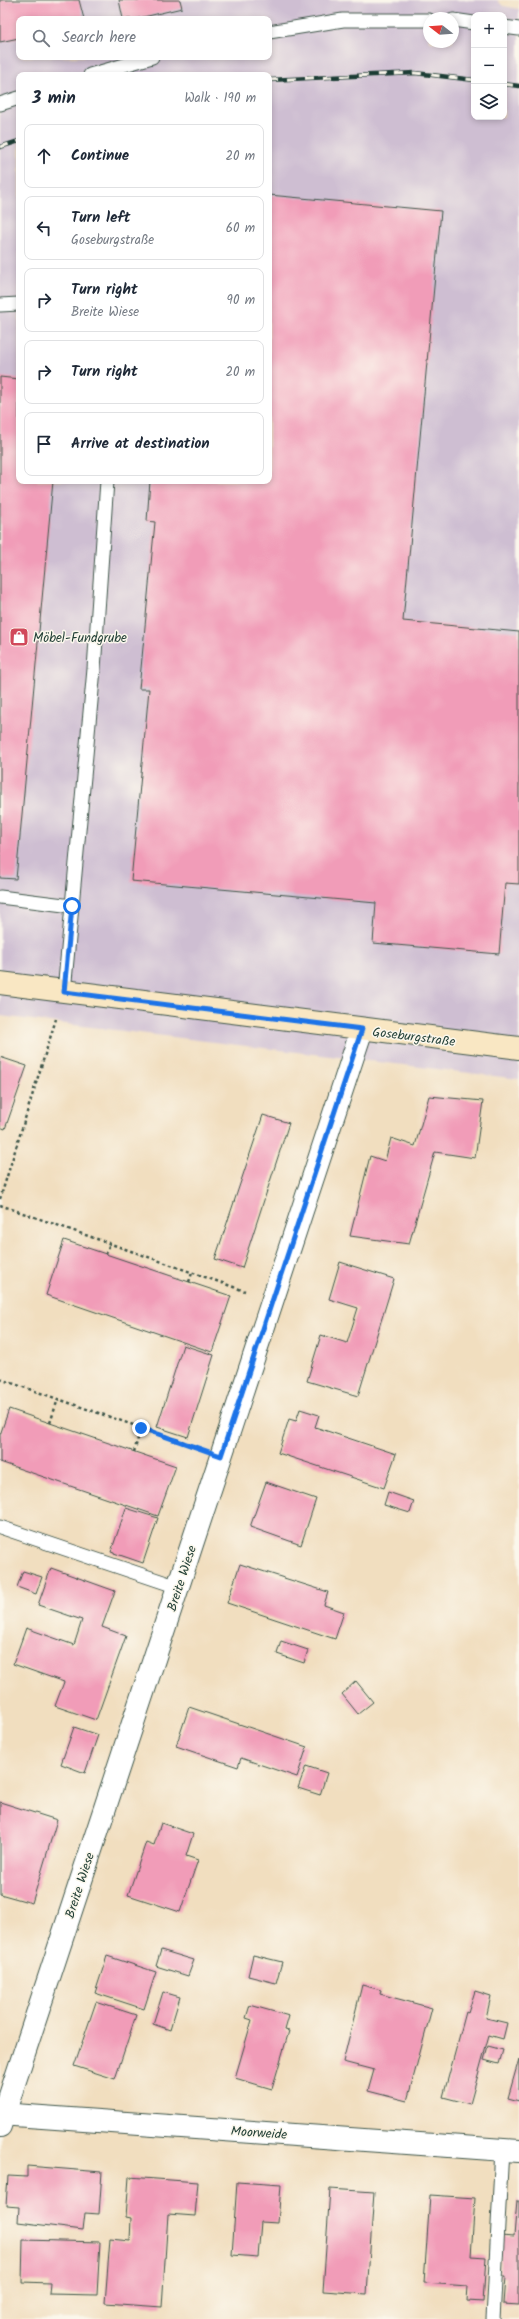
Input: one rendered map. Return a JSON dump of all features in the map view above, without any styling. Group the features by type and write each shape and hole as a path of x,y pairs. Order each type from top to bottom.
{"street":[{"name":"Goseburgstraße","path":"0,984 519,1048"},
{"name":"Breite Wiese","path":"1,2118 362,1029"},
{"name":"Moorweide","path":"1,2118 510,2150"}],"lane":[{"path":"272,32 343,20 423,20"},
{"path":"459,21 471,23"},
{"path":"507,27 519,29"},
{"path":"100,72 142,60"},
{"path":"0,104 16,99"},
{"path":"0,305 16,304"},
{"path":"64,992 94,669 107,484"},
{"path":"0,897 72,906"},
{"path":"0,1527 178,1587"},
{"path":"493,2319 510,2150"}],"path":[{"path":"0,1199 64,992"},
{"path":"0,1205 272,1301"},
{"path":"106,1254 110,1243"},
{"path":"189,1282 192,1273"},
{"path":"0,1379 221,1456"},
{"path":"50,1423 58,1399"},
{"path":"134,1452 141,1428"}],"shaded area":[{"path":"0,0 497,0 503,6 519,9 519,1079 0,1016"}],"building":[{"path":"0,0 79,0 83,16 16,16 16,39 0,42"},
{"path":"119,0 180,0 182,8 148,16 122,16"},
{"path":"272,195 441,211 403,621 519,632 519,884 505,883 499,954 373,943 376,903 131,881 149,689 139,689 155,522 147,521 150,484 272,484"},
{"name":"Möbel-Fundgrube","path":"0,377 16,379 16,484 53,484 16,879 0,878"},
{"path":"0,1057 27,1066 5,1129 0,1127"},
{"path":"429,1096 483,1101 475,1158 435,1152 409,1244 350,1236 370,1156 385,1161 391,1138 415,1146"},
{"path":"263,1115 289,1123 242,1268 215,1259"},
{"path":"64,1240 231,1296 212,1352 46,1295"},
{"path":"340,1262 394,1279 358,1396 307,1381 321,1335 347,1343 358,1308 329,1299"},
{"path":"183,1345 214,1355 188,1437 157,1427"},
{"path":"9,1409 176,1466 158,1516 0,1462 0,1435"},
{"path":"300,1409 319,1415 315,1427 396,1454 384,1488 278,1453 289,1419 296,1421"},
{"path":"266,1482 316,1499 301,1545 250,1527"},
{"path":"388,1492 414,1501 410,1513 384,1505"},
{"path":"126,1508 158,1518 143,1563 111,1552"},
{"path":"240,1564 328,1592 324,1605 344,1612 335,1639 227,1603"},
{"path":"51,1568 115,1591 102,1627 126,1636 96,1720 55,1706 64,1682 13,1664 26,1628 74,1645 82,1620 38,1605"},
{"path":"23,1571 42,1577 36,1594 17,1587"},
{"path":"281,1641 308,1650 304,1663 277,1654"},
{"path":"356,1681 373,1702 358,1714 342,1694"},
{"path":"189,1707 307,1747 297,1777 241,1758 238,1767 176,1746"},
{"path":"74,1727 98,1735 85,1773 61,1764"},
{"path":"306,1766 327,1773 320,1795 298,1788"},
{"path":"0,1802 57,1820 32,1903 0,1894"},
{"path":"161,1823 193,1834 186,1856 198,1860 180,1912 128,1895 146,1842 154,1845"},
{"path":"161,1950 194,1960 188,1976 156,1966"},
{"path":"253,1955 282,1962 276,1983 248,1976"},
{"path":"107,1956 156,1972 144,2009 95,1993"},
{"path":"362,1985 381,1990 380,1994 432,2008 407,2101 368,2091 374,2070 343,2062"},
{"path":"475,1991 491,1996 486,2018 507,2023 503,2039 489,2035 470,2104 443,2097 466,2012 468,2013"},
{"path":"163,1992 180,1997 170,2030 153,2024"},
{"path":"96,2002 136,2015 115,2079 74,2066"},
{"path":"250,2005 289,2016 285,2030 289,2031 272,2089 235,2078 252,2020 246,2018"},
{"path":"488,2046 503,2050 499,2064 484,2060"},
{"path":"519,2059 519,2101 508,2098"},
{"path":"27,2166 102,2172 99,2214 85,2213 83,2230 18,2222 19,2207 6,2206 8,2176 27,2177"},
{"path":"129,2177 198,2182 195,2216 168,2214 162,2307 105,2303 110,2239 130,2241 131,2218 126,2217"},
{"path":"237,2182 281,2185 278,2223 261,2222 258,2257 232,2255"},
{"path":"330,2189 374,2192 367,2294 323,2291"},
{"path":"430,2195 475,2198 471,2256 486,2257 483,2302 467,2301 468,2286 424,2283"},
{"path":"517,2201 519,2201 519,2305 503,2304 505,2277 499,2277 502,2235 514,2236"},
{"path":"23,2240 100,2242 97,2295 49,2294 50,2283 22,2282"}],"railway":[{"path":"272,80 415,73 471,80"},
{"path":"507,84 519,86"},
{"path":"0,147 16,142"}],"place":[{"name":"Möbel-Fundgrube","path":"19,637"}],"route":[{"path":"72,906 64,992 362,1029 356,1051 221,1456 141,1428"}]}
